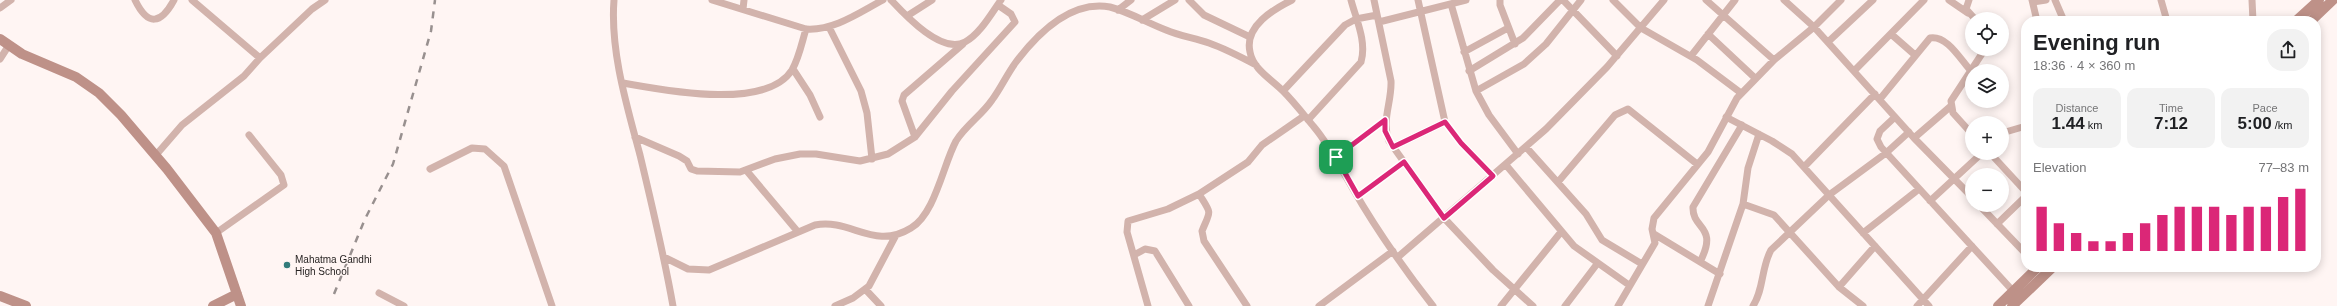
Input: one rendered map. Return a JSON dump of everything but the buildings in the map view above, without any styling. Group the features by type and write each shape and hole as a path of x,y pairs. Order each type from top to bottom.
{"street":[{"path":"0,8 11,0"},
{"path":"135,0 147,16 152,19 159,19 164,16 174,0"},
{"path":"192,0 260,58"},
{"path":"156,155 182,125 244,76 260,58 312,9 325,0"},
{"path":"614,0 615,46 664,257 673,306"},
{"path":"712,0 806,29 829,27 883,0"},
{"path":"743,9 744,0"},
{"path":"891,0 907,16 939,41 952,45 965,42"},
{"path":"907,16 932,0"},
{"path":"1100,0 1110,7"},
{"path":"1118,10 1131,0"},
{"path":"1142,20 1174,0"},
{"path":"1188,0 1204,15 1250,37"},
{"path":"1256,65 1249,52 1250,37 1262,18 1274,9 1292,0"},
{"path":"1148,306 1127,232 1128,221 1168,209 1200,194 1248,162 1262,145 1306,118 1360,62 1363,48 1351,0"},
{"path":"1374,0 1391,81 1391,93 1385,120 1385,131 1393,147 1444,218 1514,290 1533,306"},
{"path":"1418,0 1445,122 1461,143 1493,176"},
{"path":"1283,91 1336,33 1356,19 1378,18 1421,11 1466,0"},
{"path":"1500,0 1508,28 1515,44"},
{"path":"1469,71 1515,44 1534,28 1560,0"},
{"path":"1563,0 1617,56"},
{"path":"1476,91 1524,64 1546,44 1581,0"},
{"path":"1613,0 1641,28 1691,56 1741,93"},
{"path":"1706,0 1774,60"},
{"path":"1691,56 1735,0"},
{"path":"1784,0 1814,27 1895,117 1965,190"},
{"path":"1618,306 1629,285 1655,244 1652,229 1654,218 1714,144 1726,118 1741,93 1774,60 1814,27 1841,0"},
{"path":"1828,42 1873,0"},
{"path":"1854,71 1924,0"},
{"path":"1949,0 1967,12"},
{"path":"1968,12 1966,9 1969,0"},
{"path":"2036,16 2032,1 2046,0"},
{"path":"2055,0 2062,16"},
{"path":"2160,0 2165,16"},
{"path":"2252,0 2254,16"},
{"path":"2301,16 2319,0"},
{"path":"2316,16 2333,0"},
{"path":"1319,306 1395,254 1444,218 1506,165 1581,95 1641,28 1661,1"},
{"path":"635,137 679,156 687,161 691,169 697,172 723,173 746,170 775,159 800,154 816,154 860,161 888,154 915,137 952,91 1015,22 1011,14 1000,2 982,26 904,95 902,101 915,137"},
{"path":"1451,4 1469,71 1476,91 1489,115 1518,154"},
{"path":"664,257 688,269 708,270 815,226 828,224 874,237 896,235 921,221 957,141 993,100 1010,71 1027,49 1068,12 1096,5 1110,7 1142,20 1222,48 1256,65 1283,91 1336,157 1358,196 1395,254 1433,306"},
{"path":"829,27 863,96 867,113 872,159"},
{"path":"1464,52 1508,28"},
{"path":"623,83 713,96 752,92 774,85 793,69 806,29"},
{"path":"1708,34 1755,78"},
{"path":"1891,34 1915,55"},
{"path":"1804,167 1877,97 1930,38 1936,37 1944,41 1965,64"},
{"path":"0,39 22,54 76,77 99,93 156,155 216,233 241,306"},
{"path":"0,59 9,45"},
{"path":"793,69 810,95 820,116"},
{"path":"1965,80 1951,101 1953,113 1965,126"},
{"path":"1753,306 1761,288 1765,260 1771,250 1829,195 1951,106"},
{"path":"1558,182 1615,115 1628,109 1697,164"},
{"path":"1895,117 1880,130 1877,139 1886,153 2013,291"},
{"path":"1726,118 1783,147 1804,167 1929,306"},
{"path":"1336,157 1385,120"},
{"path":"1393,147 1445,122"},
{"path":"1700,262 1707,249 1707,238 1693,212 1693,206 1742,125"},
{"path":"2009,131 2021,127"},
{"path":"1708,306 1743,204 1748,168 1759,134"},
{"path":"216,233 284,185 282,175 249,135"},
{"path":"1526,147 1586,214 1602,240 1642,264"},
{"path":"430,169 472,148 485,149 504,166 552,306"},
{"path":"1930,201 1974,160"},
{"path":"1996,160 2021,187"},
{"path":"1358,196 1404,162"},
{"path":"1506,165 1574,246 1597,264 1629,285"},
{"path":"746,170 798,232"},
{"path":"1863,233 1919,189"},
{"path":"1200,194 1210,214 1202,231 1204,241 1247,306"},
{"path":"1997,224 2021,198"},
{"path":"1743,204 1774,215 1839,287 1863,306"},
{"path":"1986,212 2021,249"},
{"path":"1501,306 1561,232"},
{"path":"1654,234 1720,274"},
{"path":"835,306 853,298 865,289 896,235"},
{"path":"1839,287 1875,246"},
{"path":"1916,306 1972,246"},
{"path":"1134,255 1145,249 1155,250 1189,306"},
{"path":"1565,306 1597,264"},
{"path":"1998,306 2033,272"},
{"path":"2012,306 2048,272"},
{"path":"865,289 881,306"},
{"path":"378,293 404,306"},
{"path":"212,306 237,294"},
{"path":"0,296 26,306"}],"railway":[{"path":"334,294 365,219 393,164 431,31 435,0"}],"place":[{"name":"Mahatma Gandhi High School","path":"287,265"}],"route":[{"path":"1385,120 1385,131 1393,147 1445,122 1461,143 1493,176 1444,218 1404,162 1358,196 1336,157 1385,120"}]}
